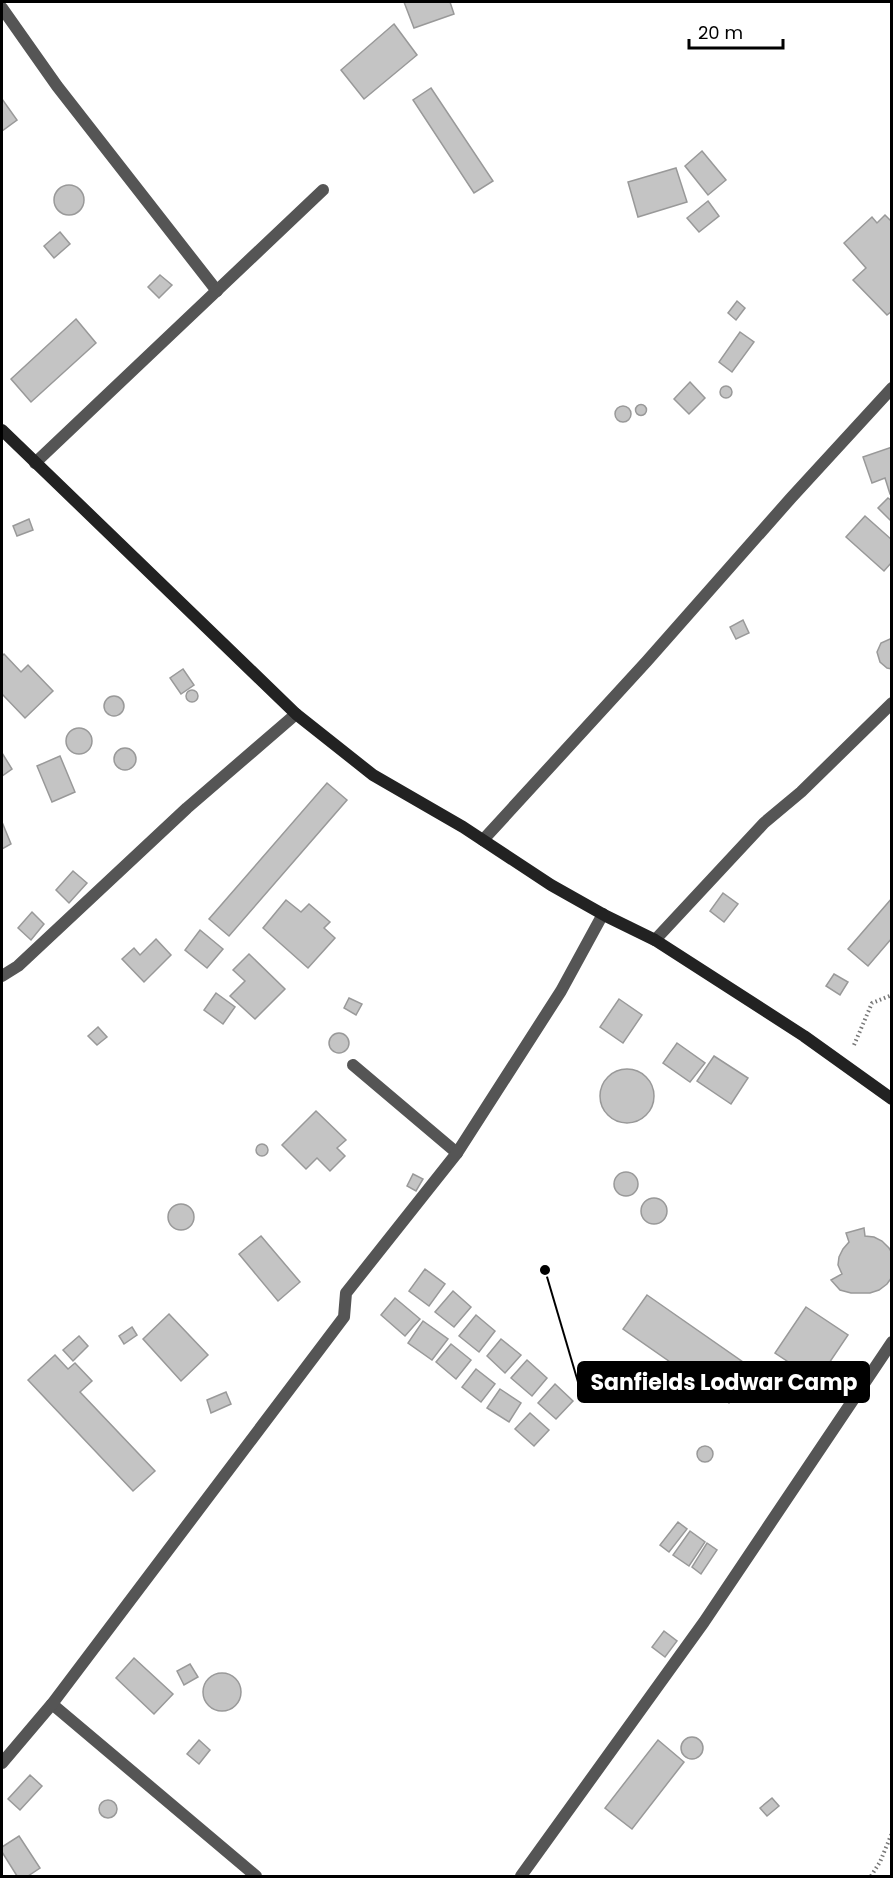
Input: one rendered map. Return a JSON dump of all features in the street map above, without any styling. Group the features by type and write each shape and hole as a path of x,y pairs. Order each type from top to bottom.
{"street":[{"path":"2,8 57,86 217,291"},
{"path":"35,463 323,190"},
{"path":"483,840 891,388"},
{"path":"2,430 296,714 373,775 463,827 551,885 655,940 804,1036 891,1099"},
{"path":"655,940 764,823 801,792 891,703"},
{"path":"2,976 18,966 187,808 296,714"},
{"path":"2,1763 52,1704 344,1317 346,1293 457,1153 561,991 603,914"},
{"path":"353,1065 457,1153"},
{"path":"521,1876 704,1622 891,1342"},
{"path":"52,1704 256,1876"}],"path":[{"path":"846,1065 872,1003 891,995"},
{"path":"871,1876 880,1862 891,1833"}],"building":[{"path":"404,2 450,2 454,14 414,28"},
{"path":"394,24 417,55 364,99 341,70"},
{"path":"431,88 493,181 474,193 413,100"},
{"path":"2,99 17,120 2,131"},
{"path":"702,151 726,180 708,195 685,166"},
{"path":"676,168 687,202 638,217 628,182"},
{"path":"69,185 80,189 84,200 80,211 69,215 58,211 54,200 58,189"},
{"path":"708,201 719,216 699,232 687,218"},
{"path":"885,215 892,222 892,311 887,315 853,280 866,268 844,243 872,217 877,223"},
{"path":"60,232 70,244 54,258 44,246"},
{"path":"160,275 172,285 159,298 148,287"},
{"path":"737,301 745,308 736,320 728,313"},
{"path":"76,319 96,343 31,402 11,379"},
{"path":"740,332 754,342 732,372 719,362"},
{"path":"690,382 705,398 689,414 674,399"},
{"path":"728,386 732,392 728,398 724,398 720,390"},
{"path":"641,404 647,410 641,416 635,410"},
{"path":"623,406 629,408 631,414 629,420 623,422 617,420 615,414 617,408"},
{"path":"892,447 892,494 890,494 885,478 872,483 863,457"},
{"path":"888,498 892,501 892,522 878,508"},
{"path":"865,516 892,540 892,562 884,571 846,537"},
{"path":"29,519 33,530 17,536 13,526"},
{"path":"743,620 749,633 736,639 730,627"},
{"path":"892,639 892,669 880,662 877,652 881,643"},
{"path":"4,654 21,672 28,665 53,691 25,718 2,694 2,656"},
{"path":"183,669 194,685 181,694 170,678"},
{"path":"194,690 198,696 194,702 190,702 186,694"},
{"path":"114,696 121,699 124,706 121,713 114,716 107,713 104,706 107,699"},
{"path":"79,728 88,732 92,741 88,750 79,754 70,750 66,741 70,732"},
{"path":"125,748 133,751 136,759 133,767 125,770 117,767 114,759 117,751"},
{"path":"2,753 12,769 2,776"},
{"path":"60,756 75,792 52,802 37,766"},
{"path":"327,783 347,800 229,936 209,919"},
{"path":"2,822 11,844 2,849"},
{"path":"73,871 87,883 69,903 56,890"},
{"path":"723,893 738,904 724,922 710,911"},
{"path":"892,898 892,938 868,966 848,949"},
{"path":"286,900 301,912 309,904 330,922 324,928 335,938 308,968 263,928"},
{"path":"32,912 44,924 31,940 18,928"},
{"path":"200,930 223,949 207,968 185,950"},
{"path":"156,939 171,955 144,982 122,959 134,948 140,955"},
{"path":"249,954 285,989 255,1019 230,996 245,981 233,970"},
{"path":"834,974 848,982 840,995 826,986"},
{"path":"216,993 235,1007 223,1024 204,1010"},
{"path":"349,998 362,1004 356,1015 344,1008"},
{"path":"619,999 642,1015 623,1043 600,1027"},
{"path":"98,1027 107,1037 97,1045 88,1036"},
{"path":"339,1033 346,1036 349,1043 346,1050 339,1053 332,1050 329,1043 332,1036"},
{"path":"677,1043 705,1063 690,1082 663,1063"},
{"path":"714,1056 748,1078 731,1104 697,1081"},
{"path":"622,1069 632,1069 642,1073 650,1081 654,1096 650,1111 642,1119 632,1123 622,1123 612,1119 604,1111 600,1101 600,1091 604,1081 612,1073"},
{"path":"316,1111 346,1140 337,1148 345,1156 330,1171 317,1158 306,1169 282,1145"},
{"path":"262,1144 268,1150 262,1156 256,1150"},
{"path":"626,1172 631,1173 637,1179 637,1189 631,1195 626,1196 621,1195 615,1189 614,1184 615,1179 621,1173"},
{"path":"413,1174 423,1179 416,1191 407,1186"},
{"path":"654,1198 663,1202 667,1211 663,1220 654,1224 645,1220 641,1211 645,1202"},
{"path":"181,1204 190,1208 194,1217 190,1226 181,1230 172,1226 168,1217 172,1208"},
{"path":"864,1228 865,1236 882,1241 892,1253 892,1277 879,1290 870,1293 851,1293 840,1290 831,1280 842,1274 838,1265 839,1257 849,1242 846,1233"},
{"path":"261,1236 300,1282 278,1301 239,1254"},
{"path":"425,1269 445,1284 429,1306 409,1291"},
{"path":"453,1291 471,1307 454,1327 435,1312"},
{"path":"647,1295 753,1369 729,1403 623,1329"},
{"path":"395,1298 420,1319 405,1336 381,1315"},
{"path":"806,1307 848,1335 817,1381 775,1353"},
{"path":"169,1314 208,1355 181,1381 143,1339"},
{"path":"476,1315 495,1331 479,1352 459,1336"},
{"path":"423,1321 448,1339 432,1360 408,1343"},
{"path":"132,1327 137,1335 124,1344 119,1336"},
{"path":"79,1336 88,1346 73,1361 63,1350"},
{"path":"501,1339 521,1355 505,1373 487,1356"},
{"path":"451,1344 471,1360 456,1379 436,1362"},
{"path":"55,1355 68,1369 75,1363 92,1381 80,1392 155,1471 133,1491 28,1380"},
{"path":"527,1360 547,1378 532,1396 511,1378"},
{"path":"476,1369 495,1384 481,1402 462,1387"},
{"path":"555,1384 573,1401 556,1419 538,1403"},
{"path":"500,1389 521,1403 509,1422 487,1408"},
{"path":"226,1392 231,1404 211,1413 207,1400"},
{"path":"530,1413 549,1430 534,1446 515,1429"},
{"path":"705,1446 711,1448 713,1454 711,1460 705,1462 699,1460 697,1454 699,1448"},
{"path":"678,1522 687,1529 669,1552 660,1545"},
{"path":"690,1531 705,1542 689,1566 673,1555"},
{"path":"707,1543 717,1550 701,1574 692,1567"},
{"path":"664,1631 677,1641 665,1657 652,1647"},
{"path":"134,1658 173,1694 154,1714 116,1678"},
{"path":"190,1664 198,1677 184,1685 177,1671"},
{"path":"222,1673 235,1679 241,1692 235,1705 222,1711 209,1705 203,1692 209,1679"},
{"path":"692,1737 700,1740 703,1748 700,1756 692,1759 684,1756 681,1748 684,1740"},
{"path":"199,1740 210,1750 199,1764 187,1754"},
{"path":"658,1740 684,1762 632,1829 605,1808"},
{"path":"30,1775 42,1786 20,1810 8,1799"},
{"path":"772,1798 779,1806 767,1816 760,1808"},
{"path":"108,1800 116,1805 117,1809 112,1817 108,1818 100,1813 99,1809 104,1801"},
{"path":"19,1836 40,1868 28,1876 17,1876 2,1852 2,1847"}],"place":[{"name":"Sanfields Lodwar Camp","path":"545,1270"}]}
